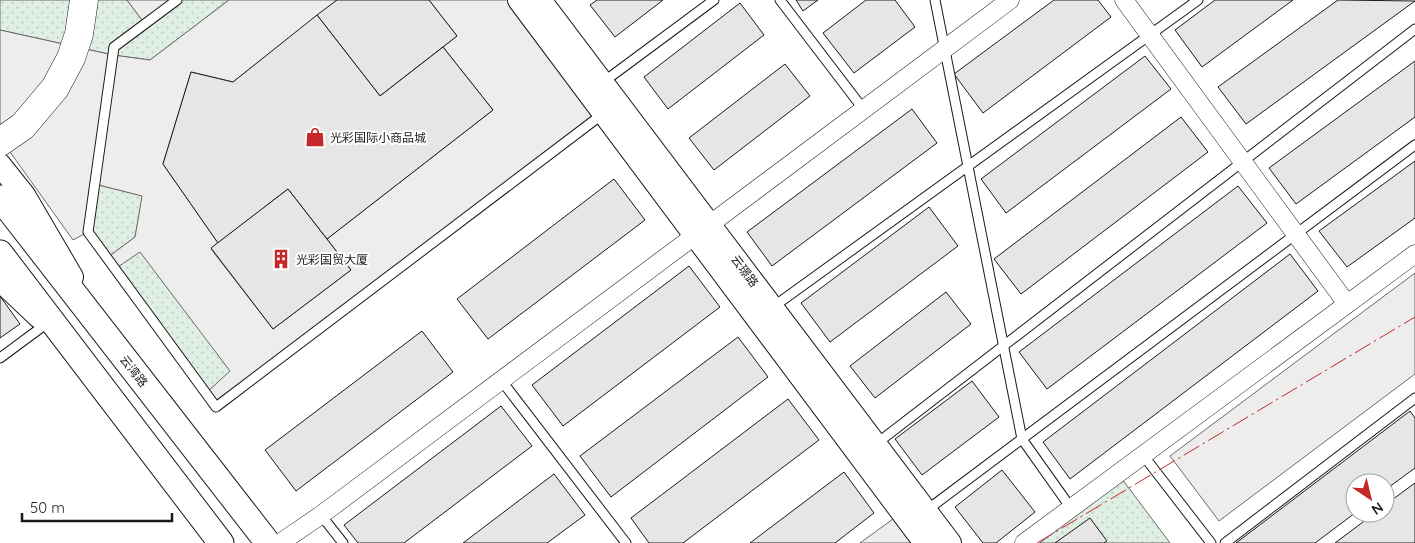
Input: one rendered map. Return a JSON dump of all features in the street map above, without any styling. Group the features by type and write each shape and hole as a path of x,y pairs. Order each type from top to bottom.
{"highway":[{"path":"0,142 24,126 55,88 71,58 79,34 84,0"}],"main road":[{"name":"云湾路","path":"0,198 268,543"},
{"path":"0,254 78,354 216,541"}],"street":[{"name":"云璟路","path":"518,0 604,113 702,230 773,308 950,543"},
{"path":"280,543 946,50 1010,0"},
{"path":"1124,0 1347,304"},
{"name":"云璟路","path":"544,2 602,83 702,230 925,543"},
{"path":"0,165 24,195 106,334"},
{"path":"1024,543 1415,254"},
{"path":"0,280 78,354"}],"lane":[{"path":"177,0 114,47 88,232 216,407 604,113"},
{"path":"602,83 714,0"},
{"path":"780,0 864,110"},
{"path":"935,0 1022,439 1071,508"},
{"path":"773,308 1198,0"},
{"path":"876,444 1415,30"},
{"path":"926,511 1415,145"},
{"path":"0,358 46,324"},
{"path":"501,380 626,543"},
{"path":"1224,543 1415,398"},
{"path":"1143,455 1211,543"},
{"path":"321,514 343,543"}],"green space":[{"path":"0,0 127,0 145,24 177,0 229,0 150,60 113,55 0,30"},
{"path":"95,184 143,196 135,237 107,258 88,232"},
{"path":"140,251 231,371 206,393 115,269"},
{"path":"1122,479 1170,543 1036,543"}],"shaded area":[{"path":"127,0 177,0 145,24"},
{"path":"229,0 337,0 233,82 191,72 163,164 218,243 211,249 273,329 351,270 327,239 493,110 443,47 457,36 429,0 519,0 604,113 216,407 206,393 230,371 140,252 115,269 107,258 135,237 142,196 95,184 88,232 73,240 0,138 0,30 113,55 150,60"},
{"path":"1415,273 1415,374 1219,521 1170,456"},
{"path":"893,519 911,543 860,543"}],"building":[{"path":"337,0 429,0 457,36 380,96 317,15"},
{"path":"597,0 663,0 615,37 590,5"},
{"path":"796,0 818,0 803,11"},
{"path":"866,0 895,0 915,27 854,73 823,33"},
{"path":"1054,0 1098,0 1111,17 983,113 954,74"},
{"path":"1215,0 1293,0 1202,67 1175,30"},
{"path":"1338,0 1415,1 1246,124 1218,87"},
{"path":"740,3 764,35 668,109 644,77"},
{"name":"光彩国际小商品城","path":"317,15 380,96 443,47 493,110 327,239 288,189 218,243 163,164 191,72 233,82"},
{"path":"1145,56 1171,89 1006,213 981,179"},
{"path":"1415,61 1415,117 1296,204 1269,168"},
{"path":"785,64 810,96 714,170 689,138"},
{"path":"912,109 937,143 772,266 747,232"},
{"path":"1181,117 1208,152 1021,294 994,259"},
{"path":"1415,161 1415,218 1347,267 1319,231"},
{"path":"614,179 645,220 488,339 457,299"},
{"path":"1238,186 1267,223 1047,389 1019,352"},
{"name":"光彩国贸大厦","path":"288,189 351,270 273,329 211,248"},
{"path":"929,207 958,246 830,342 801,303"},
{"path":"1290,254 1318,291 1070,479 1043,442"},
{"path":"689,266 720,307 563,426 532,385"},
{"path":"946,292 971,324 875,398 850,366"},
{"path":"0,296 20,324 0,338"},
{"path":"422,331 453,372 296,491 265,450"},
{"path":"738,337 768,377 611,497 580,456"},
{"path":"972,381 999,417 922,475 895,439"},
{"path":"788,399 819,440 683,543 649,543 631,518"},
{"path":"501,406 532,446 404,543 358,543 344,525"},
{"path":"1410,411 1415,418 1415,468 1395,483 1395,473 1345,473 1345,520 1315,543 1236,543"},
{"path":"1002,470 1035,512 996,543 983,543 955,507"},
{"path":"844,472 874,513 835,543 750,543"},
{"path":"554,474 585,515 547,543 463,543"},
{"path":"1415,483 1415,543 1335,543 1362,523 1395,523 1395,498"},
{"path":"1090,518 1107,541 1104,543 1055,543"}],"power":[{"path":"1037,543 1415,317"}],"place":[{"name":"光彩国际小商品城","path":"315,137"},
{"name":"光彩国贸大厦","path":"281,259"}]}
